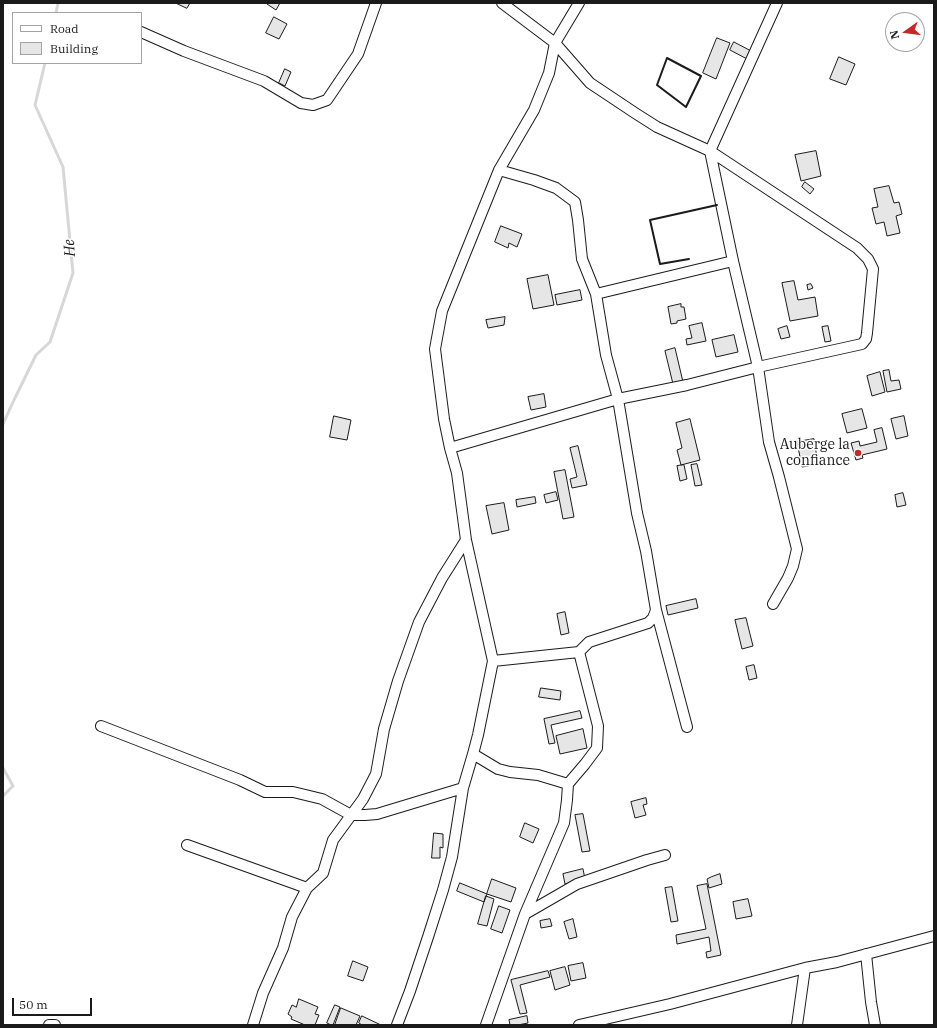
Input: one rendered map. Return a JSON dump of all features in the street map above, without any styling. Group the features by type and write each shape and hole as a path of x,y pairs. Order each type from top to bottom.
{"street":[{"path":"142,32 184,51 264,81 301,103 313,105 327,100 358,54 376,3"},
{"path":"450,448 618,398 687,385 758,367 862,344 866,339 867,333 873,269 868,259 857,248 710,151 657,127 590,83 555,43 502,3"},
{"path":"397,1025 410,992 452,857 463,788 478,735 493,662 466,540 457,473 444,418 435,349 442,311 499,170 534,110 549,73 555,43 578,3"},
{"path":"773,604 788,578 793,566 797,549 769,442 758,367 733,261 710,151 777,3"},
{"path":"499,170 556,188 574,202 578,220 582,259 596,294 606,356 618,398 637,513 646,551 656,610 687,727"},
{"path":"596,294 733,261"},
{"path":"253,1025 264,993 283,948 292,917 307,888 323,873 333,840 364,799 376,774 386,722 398,681 419,622 442,578 466,540"},
{"path":"493,662 579,652 589,642 648,623 653,618 656,610"},
{"path":"486,1025 525,914 564,823 568,784 597,748 598,726 579,652"},
{"path":"101,726 240,780 264,792 293,792 322,799 351,815 378,814 463,788"},
{"path":"472,754 498,769 538,775 568,784"},
{"path":"187,845 307,888"},
{"path":"525,914 577,884 665,855"},
{"path":"579,1025 600,1023 805,968 837,962 934,936"},
{"path":"866,954 875,1025"},
{"path":"797,1025 805,968"},
{"path":"49,1025 55,1025"}],"building":[{"path":"176,3 190,3 187,8"},
{"path":"267,3 280,3 276,10"},
{"path":"274,17 287,24 279,39 266,33"},
{"path":"717,38 730,43 716,79 703,73"},
{"path":"734,42 753,52 749,60 730,50"},
{"path":"839,57 855,64 846,85 830,79"},
{"path":"285,69 291,72 285,86 279,83"},
{"path":"816,151 821,176 801,181 795,155"},
{"path":"805,182 814,189 810,194 802,187"},
{"path":"889,186 894,203 899,202 902,214 896,216 900,233 887,236 884,222 876,224 872,208 878,207 874,189"},
{"path":"501,226 522,234 517,247 509,243 508,248 495,242"},
{"path":"548,275 554,305 533,309 527,279"},
{"path":"794,281 798,300 815,297 818,316 790,321 782,283"},
{"path":"811,284 813,288 808,290 807,285"},
{"path":"580,290 582,300 557,305 555,295"},
{"path":"681,304 681,307 684,307 686,319 671,324 668,307"},
{"path":"505,317 504,325 488,328 486,320"},
{"path":"702,323 706,341 687,345 686,339 692,338 689,326"},
{"path":"787,326 790,337 781,339 778,329"},
{"path":"828,326 831,341 825,342 822,327"},
{"path":"734,335 738,352 716,357 712,340"},
{"path":"675,348 683,382 673,384 665,351"},
{"path":"889,370 891,381 899,380 901,389 887,392 883,371"},
{"path":"880,372 885,392 872,396 867,376"},
{"path":"544,394 546,407 531,410 528,397"},
{"path":"862,409 867,428 847,433 842,414"},
{"path":"334,416 351,420 347,440 330,437"},
{"path":"904,416 908,436 896,439 891,419"},
{"path":"690,419 700,460 681,465 677,450 682,448 676,423"},
{"path":"882,428 887,449 862,455 863,458 856,460 851,443 859,441 860,446 877,442 874,430"},
{"path":"814,439 818,464 802,467 797,442"},
{"path":"578,446 587,485 572,488 570,479 577,477 570,448"},
{"path":"697,464 702,485 695,486 691,465"},
{"path":"684,465 687,479 680,481 677,466"},
{"path":"565,470 574,517 563,519 554,472"},
{"path":"556,492 558,500 546,503 544,495"},
{"path":"903,493 906,505 897,507 895,495"},
{"path":"535,497 536,503 517,507 516,500"},
{"path":"504,503 509,530 492,534 486,506"},
{"path":"696,599 698,608 668,615 666,606"},
{"path":"565,612 569,633 561,635 557,614"},
{"path":"746,618 753,646 742,649 735,620"},
{"path":"754,665 757,678 749,680 746,667"},
{"path":"541,688 561,691 560,700 539,697"},
{"path":"580,711 582,718 551,725 555,743 549,744 544,719"},
{"path":"583,729 587,748 560,754 556,736"},
{"path":"646,798 647,804 643,805 646,815 635,818 631,802"},
{"path":"583,814 590,851 582,852 575,815"},
{"path":"525,823 539,829 533,843 520,837"},
{"path":"434,833 443,834 443,848 440,847 440,858 432,858"},
{"path":"583,869 585,879 565,884 563,874"},
{"path":"720,874 722,884 709,888 707,879"},
{"path":"492,879 516,888 511,902 487,894"},
{"path":"460,883 487,894 484,902 457,891"},
{"path":"707,884 721,955 707,958 706,952 711,951 709,937 677,944 676,935 706,929 697,886"},
{"path":"672,887 678,921 671,922 665,888"},
{"path":"486,896 494,899 487,926 478,924"},
{"path":"748,899 752,916 736,919 733,902"},
{"path":"499,906 510,910 502,933 491,929"},
{"path":"550,919 552,926 541,928 540,921"},
{"path":"573,919 577,937 569,939 564,922"},
{"path":"353,961 368,967 363,981 348,976"},
{"path":"583,963 586,978 571,981 568,966"},
{"path":"565,967 570,985 555,990 550,971"},
{"path":"548,971 550,977 520,985 527,1013 520,1014 511,980"},
{"path":"299,999 318,1007 315,1014 319,1015 315,1025 305,1025 291,1019 292,1017 288,1014 292,1005 296,1007"},
{"path":"335,1005 340,1007 333,1025 331,1025 327,1023"},
{"path":"341,1008 360,1016 356,1025 335,1025"},
{"path":"362,1016 381,1025 362,1025 359,1023"},
{"path":"527,1016 528,1023 510,1025 509,1020"}],"waterway":[{"name":"He","path":"56,12 58,3"},
{"name":"He","path":"3,424 36,355 50,342 73,273 63,167 35,105 45,64"},
{"name":"He","path":"3,768 13,786 3,796"}],"wall":[{"path":"667,58 701,76 686,107 657,85 667,58"},
{"path":"689,259 660,264 650,220 717,205"}],"place":[{"name":"Auberge la confiance","path":"858,453"}]}
